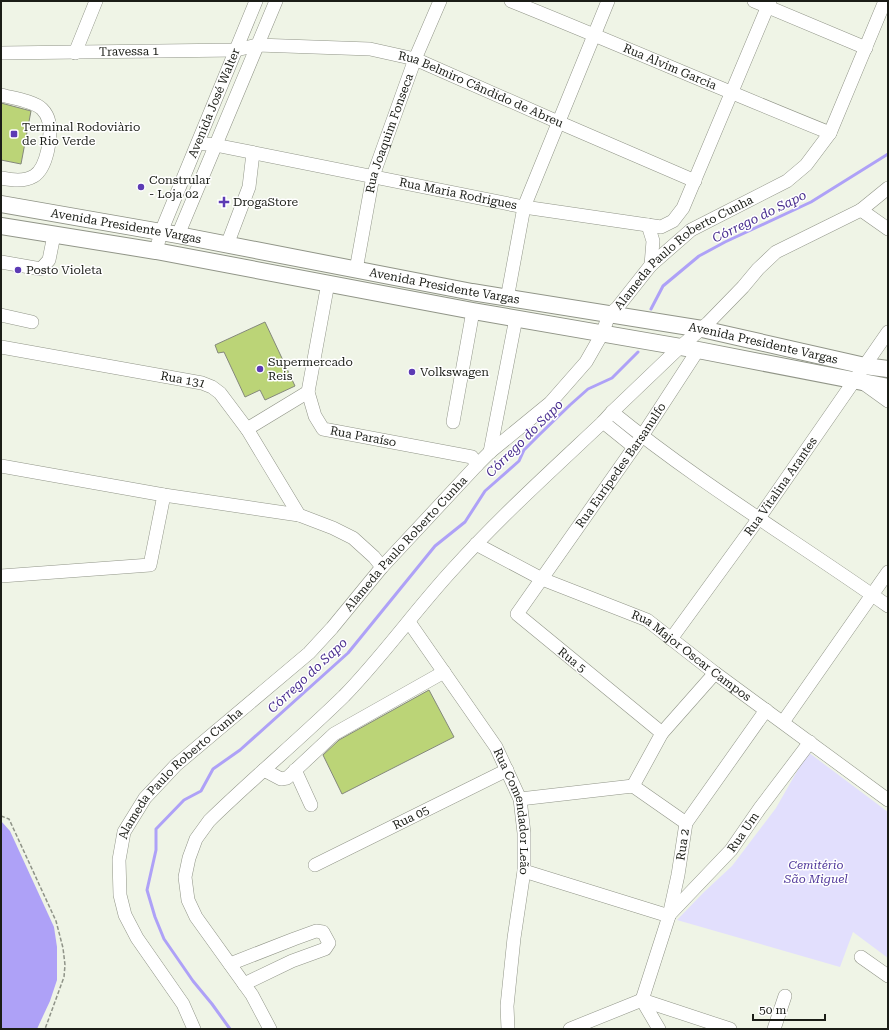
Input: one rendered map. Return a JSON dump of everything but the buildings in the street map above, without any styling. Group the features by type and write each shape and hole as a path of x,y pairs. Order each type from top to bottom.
{"main road":[{"name":"Avenida Presidente Vargas","path":"1,204 227,244 507,299 702,330 865,366 888,369"},
{"name":"Avenida Presidente Vargas","path":"1,226 156,251 473,311 679,348 698,350 888,387"}],"street":[{"path":"75,53 96,1"},
{"name":"Avenida José Walter","path":"156,251 161,232 256,1"},
{"name":"Avenida José Walter","path":"178,235 256,45 276,1"},
{"name":"Rua Joaquim Fonseca","path":"356,270 373,176 415,58 440,1"},
{"name":"Rua Alvim Garcia","path":"511,1 595,34 732,94 830,133"},
{"path":"507,299 524,207 608,1"},
{"path":"754,1 769,4 866,48"},
{"name":"Alameda Paulo Roberto Cunha","path":"194,1029 183,1004 137,938 125,915 120,894 119,860 124,832 145,798 176,765 309,653 332,628 350,604 382,567 477,465 490,452 550,403 586,362 602,334 609,315 617,308 651,265 691,230 787,181 806,165 830,133 885,1"},
{"name":"Rua Maria Rodrigues","path":"198,143 373,176 524,207 661,227 673,220 683,208 769,4"},
{"name":"Travessa 1","path":"1,53 236,50 256,45"},
{"name":"Rua Belmiro Cândido de Abreu","path":"256,45 370,49 415,58 695,181"},
{"path":"1,95 40,107 46,114 49,122 50,139 47,154 42,166 35,176 21,181 1,178"},
{"path":"227,244 249,187 253,153"},
{"path":"270,1029 252,995 196,917 188,900 185,877 189,858 196,839 209,821 345,695 476,544 679,348 702,330 776,252 861,210 888,188"},
{"path":"861,210 888,229"},
{"path":"648,225 653,241 651,265"},
{"path":"1,262 41,269 49,260 54,235"},
{"name":"Rua Paraíso","path":"328,283 308,392 315,416 323,429 472,457 477,465"},
{"path":"453,422 473,311"},
{"path":"1,315 32,322"},
{"path":"490,452 516,318"},
{"name":"Rua Vitalina Arantes","path":"671,639 858,381 865,366 888,332"},
{"name":"Rua 131","path":"1,347 212,387 220,393 247,430 300,515"},
{"name":"Rua Eurípedes Barsanulfo","path":"542,579 642,436 698,350"},
{"path":"858,381 888,401"},
{"path":"247,430 308,392"},
{"path":"612,412 642,436 888,606"},
{"path":"603,422 634,447"},
{"path":"1,466 164,495 300,515 333,528 353,538 374,557 382,567"},
{"path":"1,576 150,565 164,495"},
{"name":"Rua Major Oscar Campos","path":"476,544 542,579 647,620 888,800"},
{"path":"783,722 888,572"},
{"name":"Rua 5","path":"542,579 516,614 662,733"},
{"name":"Rua Comendador Leão","path":"409,622 496,747 520,799 524,833 524,872 514,938 508,998 508,1029"},
{"path":"264,770 281,779 287,778 334,734 444,672"},
{"path":"633,786 662,733 715,672"},
{"name":"Rua 2","path":"642,1000 669,916 678,875 686,823 766,710"},
{"name":"Rua Um","path":"669,916 731,850 760,808 810,742"},
{"path":"295,770 311,805"},
{"name":"Rua 05","path":"315,865 507,770"},
{"path":"520,799 633,786 686,823"},
{"path":"524,872 669,916"},
{"path":"230,964 294,938 316,931 323,932 329,943 326,949 292,961 244,984"},
{"path":"861,957 888,976"},
{"path":"774,1029 785,996"},
{"path":"642,1000 659,1029"},
{"path":"574,1028 642,1000 730,1029"}],"path":[{"path":"1,816 9,819 56,921 63,948 65,965 64,977 45,1029"}],"green space":[{"name":"Cemitério São Miguel","path":"808,752 888,812 888,958 853,932 840,967 677,920 732,866 776,808"}],"shaded area":[{"path":"1,821 10,831 54,927 57,947 57,980 50,1001 37,1029 1,1029"}],"waterway":[{"name":"Córrego do Sapo","path":"651,309 663,286 699,256 725,242 811,202 888,154"},
{"name":"Córrego do Sapo","path":"230,1029 193,981 164,939 155,917 147,890 156,850 156,829 184,800 201,791 213,769 240,750 348,653 435,546 465,522 485,491 519,461 524,450 539,435 588,389 612,378 638,352"}],"place":[{"name":"Terminal Rodoviàrio de Rio Verde","path":"14,134"},
{"name":"Constrular - Loja 02","path":"141,187"},
{"name":"DrogaStore","path":"224,202"},
{"name":"Posto Violeta","path":"18,270"},
{"name":"Supermercado Reis","path":"260,369"},
{"name":"Volkswagen","path":"412,372"}]}
